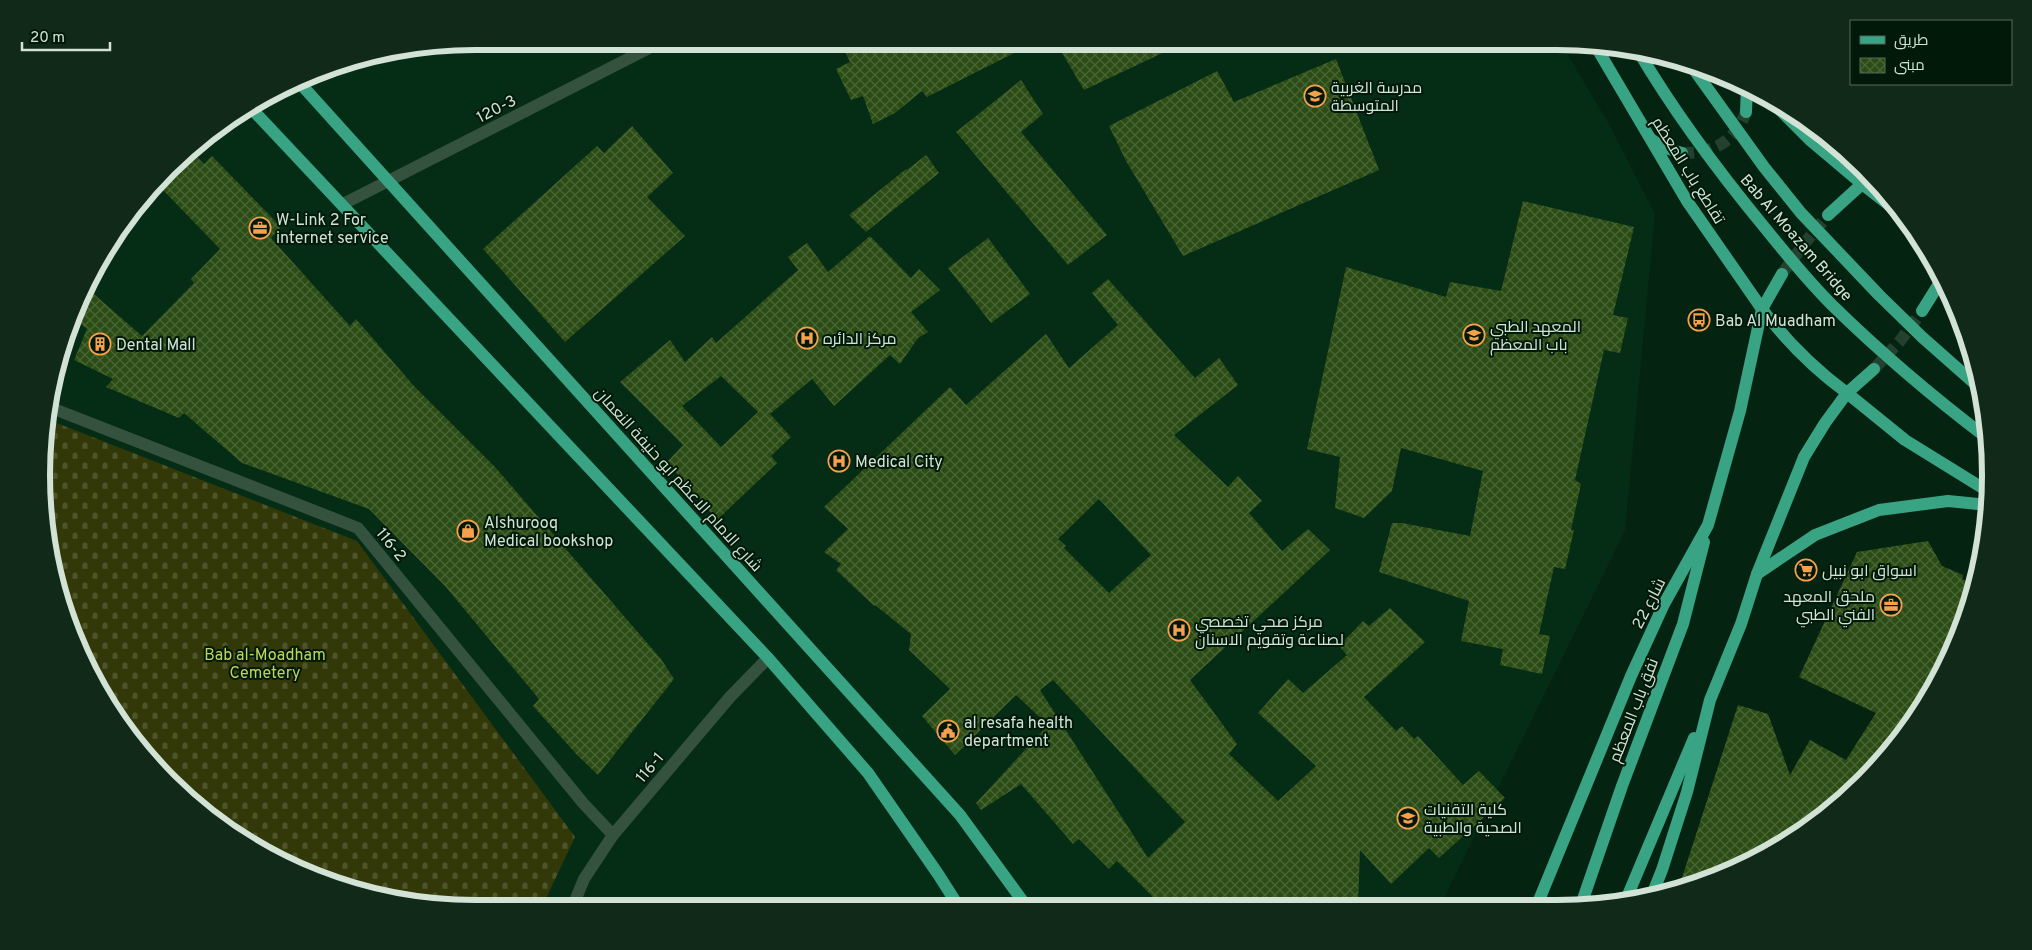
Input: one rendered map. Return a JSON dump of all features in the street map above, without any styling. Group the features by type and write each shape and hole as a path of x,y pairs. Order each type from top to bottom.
{"main road":[{"name":"تقاطع باب المعظم","path":"1599,53 1648,138 1687,201 1782,336 1806,361 1905,440 1982,487"},
{"name":"Bab Al Moazam Bridge","path":"1643,59 1675,109 1726,181 1800,270 1831,304 1864,334 1958,416 1979,432"},
{"name":"Bab Al Moazam Bridge","path":"1697,74 1764,167 1808,220 1879,295 1922,337 1971,381"},
{"name":"شارع الامام الاعظم ابو حنيفة النعمان","path":"302,87 960,815 1022,900"},
{"path":"1746,112 1747,95"},
{"path":"255,112 768,658 868,773 954,900"},
{"path":"1790,120 1811,141 1859,176"},
{"path":"1648,138 1662,147 1682,153"},
{"path":"1828,215 1866,182"},
{"name":"شارع 22","path":"1539,900 1631,676 1664,604 1708,525 1740,411 1762,309 1782,274"},
{"path":"1922,312 1938,286"},
{"path":"1629,894 1741,624 1757,574 1804,458 1825,423 1847,393 1874,369"},
{"path":"1757,574 1814,535 1879,510 1948,501 1981,504"},
{"name":"نفق باب المعظم","path":"1583,899 1622,786 1683,624 1708,525"},
{"path":"1654,889 1687,792 1710,700"}],"street":[{"name":"120-3","path":"343,204 645,50"},
{"name":"116-2","path":"55,410 358,528 584,803 613,835"},
{"name":"116-1","path":"575,900 584,879 613,835 730,697 768,658"}],"shaded area":[{"name":"Medical City","path":"475,50 1565,50 1609,124 1655,214 1625,531 1443,900 447,899 392,892 365,886 312,868 287,856 262,843 216,812 174,776 155,755 138,734 107,688 82,638 73,612 64,585 54,530 51,503 51,447 58,392 64,365 82,312 107,262 138,216 155,195 195,155 216,138 262,107 312,82 365,64 420,54"}],"green space":[{"name":"Bab al-Moadham Cemetery","path":"54,422 357,541 575,837 545,900 447,899 392,892 365,886 312,868 262,843 216,812 174,776 138,734 107,688 82,638 64,585 54,530 50,475"}],"building":[{"path":"844,50 1020,50 927,97 922,91 895,113 873,124 863,96 851,100 836,69 850,62"},
{"path":"1060,50 1169,50 1084,90"},
{"path":"1336,59 1379,170 1183,256 1126,161 1109,126 1217,71 1234,102"},
{"path":"1021,80 1043,114 1021,132 1107,235 1068,265 956,132"},
{"path":"632,126 673,173 647,197 685,236 565,342 483,249 597,146 604,153"},
{"path":"195,155 204,164 212,156 281,227 271,238 350,326 356,319 413,385 495,467 661,659 674,679 598,775 578,756 533,706 539,699 445,586 369,509 242,463 184,413 179,418 106,387 113,379 74,360 87,329 79,322 92,292 142,336 194,283 191,279 220,249 161,188"},
{"path":"926,155 939,173 866,232 849,215 906,169"},
{"path":"1523,201 1634,227 1613,315 1628,318 1620,353 1604,350 1575,480 1581,484 1571,530 1574,530 1565,569 1554,567 1539,634 1550,636 1542,674 1500,665 1503,649 1461,641 1469,601 1379,572 1392,523 1402,523 1470,536 1483,471 1401,448 1392,491 1364,518 1335,508 1340,457 1307,449 1346,267 1446,297 1450,282 1501,291"},
{"path":"870,236 911,278 919,269 940,290 911,312 928,332 918,338 900,364 890,355 834,406 812,379 770,414 791,437 771,456 777,463 717,520 667,462 683,445 620,382 670,340 685,362 712,337 716,343 798,270 788,257 807,243 828,272","holes":["721,376 758,412 721,447 682,406"]},
{"path":"988,238 1030,294 991,323 948,268"},
{"path":"1108,279 1195,378 1219,358 1238,385 1174,435 1228,487 1238,476 1262,501 1249,513 1282,551 1308,529 1330,550 1190,680 1237,744 1229,754 1278,801 1316,766 1258,713 1288,679 1303,693 1347,655 1339,646 1363,621 1369,626 1390,608 1425,642 1364,697 1396,731 1402,726 1414,739 1418,736 1463,785 1479,771 1505,798 1439,858 1429,848 1391,884 1360,850 1358,900 1156,900 1117,861 1109,869 1079,839 1073,844 1021,784 981,810 976,803 1048,725 1016,695 955,755 922,716 950,689 909,650 911,634 874,606 836,570 841,564 824,552 848,529 824,507 950,387 966,405 1046,334 1069,368 1118,325 1092,293","holes":["1099,499 1151,555 1109,593 1064,548 1066,546 1058,539","1053,680 1185,822 1148,858 1040,690"]},
{"path":"1928,541 1942,566 1963,575 1962,579 1969,582 1950,638 1925,688 1894,734 1877,755 1858,776 1816,812 1770,843 1745,856 1720,868 1681,881 1738,705 1768,714 1790,775 1810,740 1846,760 1876,713 1799,677 1857,552"}],"tunnel":[{"path":"1682,153 1703,151 1729,139 1741,123 1746,112"},
{"path":"1782,274 1828,215"},
{"path":"1874,369 1900,341 1922,311"}],"place":[{"name":"مدرسة الغربية المتوسطة","path":"1315,96"},
{"name":"W-Link 2 For internet service","path":"260,228"},
{"name":"Bab Al Muadham","path":"1699,320"},
{"name":"المعهد الطبي باب المعظم","path":"1474,335"},
{"name":"مركز الدائره","path":"807,338"},
{"name":"Dental Mall","path":"100,344"},
{"name":"Medical City","path":"839,461"},
{"name":"Alshurooq Medical bookshop","path":"468,531"},
{"name":"اسواق ابو نبيل","path":"1806,570"},
{"name":"ملحق المعهد الفني الطبي","path":"1891,605"},
{"name":"مركز صحي تخصصي لصناعة وتقويم الاسنان","path":"1179,630"},
{"name":"al resafa health department","path":"948,731"},
{"name":"كلية التقنيات الصحية والطبية","path":"1408,818"}]}
